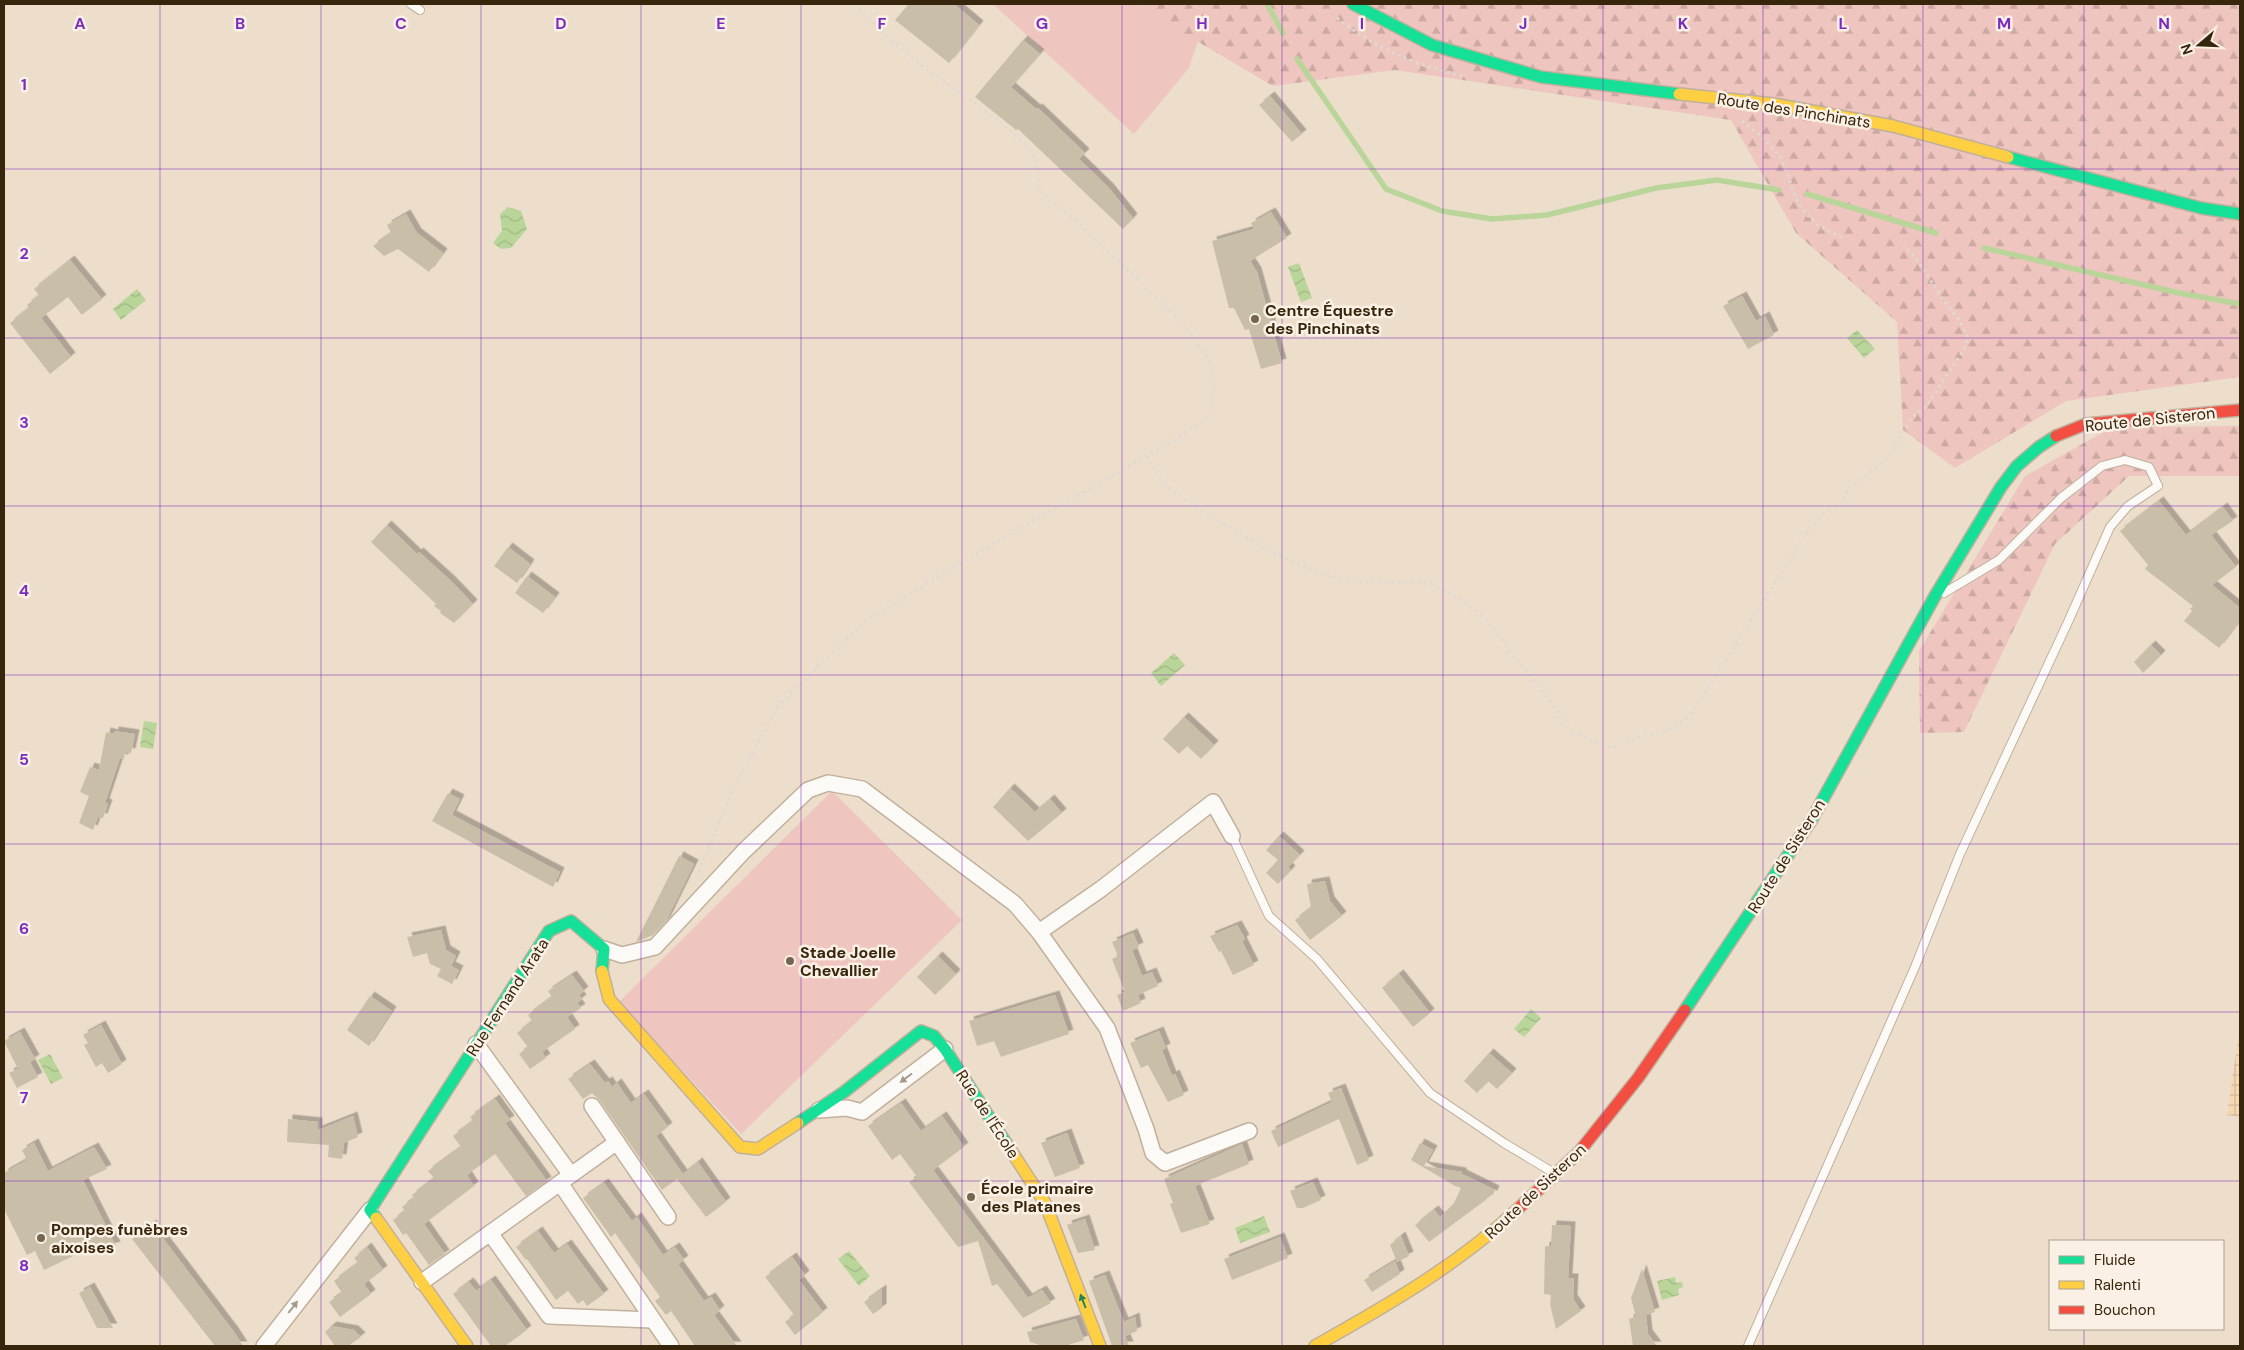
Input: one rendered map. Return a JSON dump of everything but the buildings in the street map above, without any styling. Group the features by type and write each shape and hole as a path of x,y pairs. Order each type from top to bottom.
{"street":[{"name":"Route des Pinchinats","path":"1353,4 1432,45 1541,77 1645,92 1774,104 1894,126 2201,208 2240,214"},
{"name":"Route de Sisteron","path":"1315,1346 1386,1306 1458,1260 1505,1222 1579,1152 1638,1078 1718,962 1812,819 1933,600 2002,487 2017,466 2039,447 2061,433 2086,424 2240,410"},
{"path":"945,1048 862,1112 848,1108 813,1110 758,1149 740,1147 609,999 601,968 604,949 622,954 655,946 743,852 808,790 828,783 862,789 1015,904 1039,932 1107,1028 1146,1129 1153,1153 1166,1163 1249,1131"},
{"path":"1039,932 1101,889 1213,802 1232,836"},
{"name":"Rue Fernand Arata","path":"370,1210 549,931 571,921 604,949"},
{"name":"Rue de l'École","path":"813,1110 844,1092 921,1031 934,1036 945,1048 1045,1203 1100,1346"},
{"path":"476,1044 565,1179 670,1346"},
{"path":"592,1106 668,1217"},
{"path":"422,1282 617,1142"},
{"path":"264,1346 370,1210 467,1346"},
{"path":"490,1233 550,1316 652,1320"}],"lane":[{"path":"411,4 420,10"},
{"path":"1748,1346 1915,967 1960,854 2110,527 2128,506 2158,486 2149,467 2125,460 2102,466 2061,498 1999,560 1933,600"},
{"path":"1232,836 1269,916 1317,959 1430,1093 1504,1144 1556,1174"}],"path":[{"path":"695,880 733,789 778,706 864,622 1173,441 1210,415 1214,380 1208,359 1184,324 1077,222 1038,190 1036,160 1030,151 1009,130 881,32 855,4"},
{"path":"1337,18 1367,41 1432,69 1464,76"},
{"path":"1733,118 1742,120 1762,136 1781,160 1796,201 1805,214 1821,228 1843,238"},
{"path":"1147,456 1162,481 1188,503 1275,554 1320,574 1348,581 1426,583 1445,590 1486,619 1511,654 1558,711 1563,724 1574,732 1612,748 1623,745 1641,736 1662,733 1686,719 1701,699 1808,530 1826,512 1840,504 1849,489 1870,475 1885,460 1913,417 1926,407 1965,348 1967,336 1959,319 1943,300 1918,261 1904,245"}],"shaded area":[{"path":"2240,1026 2240,1117 2227,1115"}],"green space":[{"path":"993,4 1177,4 1204,22 1189,68 1134,134"},
{"path":"1134,4 2240,4 2240,377 2066,401 1955,468 1903,430 1897,322 1796,233 1731,120 1395,70 1273,86"},
{"path":"2240,426 2240,476 2129,476 2055,544 1964,732 1920,733 1919,651 2025,476 2113,427"},
{"name":"Stade Joelle Chevallier","path":"832,791 962,920 741,1134 619,1002"}],"water":[{"path":"508,207 521,211 527,229 511,248 501,249 493,243 502,231 500,214"},
{"path":"1299,263 1312,298 1301,302 1288,267"},
{"path":"137,289 146,300 121,320 113,309"},
{"path":"1857,330 1875,349 1864,358 1847,338"},
{"path":"1174,653 1185,665 1161,686 1151,673"},
{"path":"144,721 157,723 153,749 140,747"},
{"path":"1531,1009 1541,1018 1524,1037 1514,1029"},
{"path":"50,1054 63,1078 51,1084 38,1060"},
{"path":"1264,1216 1270,1232 1240,1243 1235,1228"},
{"path":"849,1251 870,1276 859,1286 838,1259"},
{"path":"1675,1277 1676,1283 1682,1282 1683,1287 1678,1289 1679,1295 1662,1300 1657,1281"}],"waterway":[{"path":"1267,4 1283,33"},
{"path":"1297,59 1386,189 1442,211 1492,219 1547,215 1656,188 1717,180 1779,190"},
{"path":"1807,194 1936,233"},
{"path":"1984,248 2179,293 2240,304"}],"traffic: fast":[{"path":"1353,4 1432,45 1541,77 1679,94"},
{"path":"2008,157 2201,208 2240,214"},
{"path":"1685,1010 1812,819 1935,596 2001,487 2017,466 2039,447 2056,436"},
{"path":"376,1218 370,1210 549,931 571,921 604,949 602,971"},
{"path":"798,1123 844,1092 921,1031 934,1036 945,1049 1010,1149"}],"traffic: slow":[{"path":"1679,94 1774,104 1893,126 2008,157"},
{"path":"602,971 609,999 740,1147 758,1149 798,1123"},
{"path":"1010,1149 1045,1203 1100,1346"},
{"path":"1315,1346 1422,1283 1472,1247 1520,1207"},
{"path":"376,1218 467,1346"}],"traffic: jam":[{"path":"2056,436 2086,424 2240,410"},
{"path":"1520,1207 1579,1152 1638,1078 1685,1010"}],"place":[{"name":"Centre Équestre des Pinchinats","path":"1255,319"},
{"name":"Stade Joelle Chevallier","path":"790,961"},
{"name":"École primaire des Platanes","path":"971,1197"},
{"name":"Pompes funèbres aixoises","path":"41,1238"}]}
